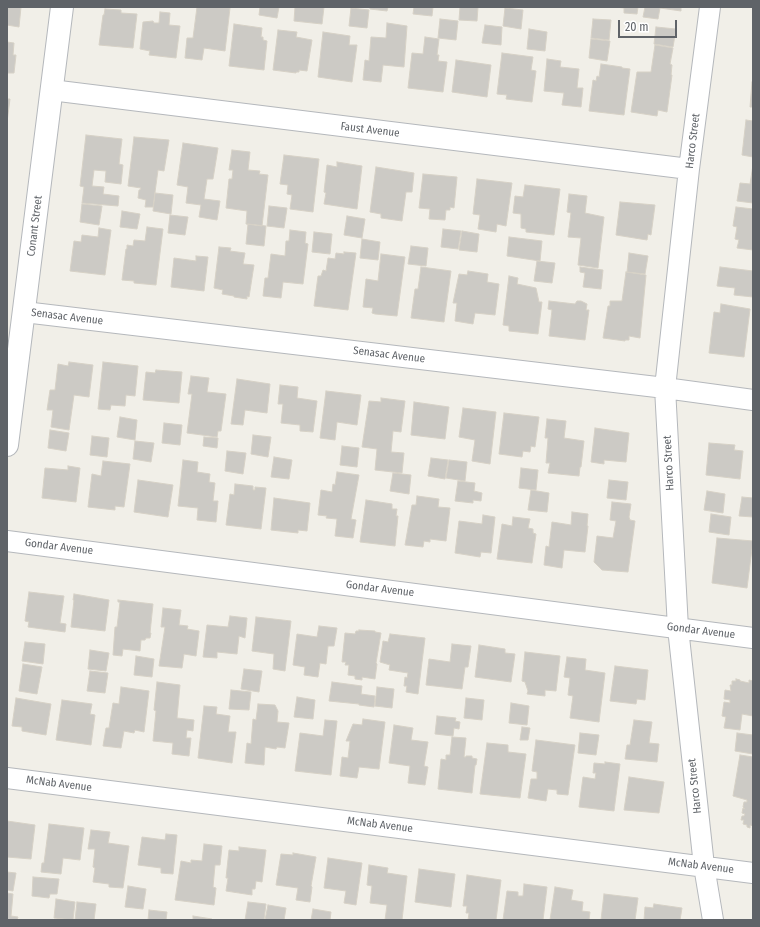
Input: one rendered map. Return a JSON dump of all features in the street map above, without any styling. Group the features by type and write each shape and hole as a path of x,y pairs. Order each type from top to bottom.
{"street":[{"name":"Conant Street","path":"7,445 62,7"},
{"name":"Harco Street","path":"710,7 689,169 665,388 678,628 704,866 713,920"},
{"name":"Faust Avenue","path":"51,90 689,169"},
{"name":"Senasac Avenue","path":"24,312 665,388 753,400"},
{"name":"Gondar Avenue","path":"7,541 753,638"},
{"name":"McNab Avenue","path":"7,778 753,873"}],"building":[{"path":"7,7 21,7 19,27 7,25"},
{"path":"197,7 230,8 225,51 204,48 202,60 185,58 187,38 193,38"},
{"path":"260,7 279,7 277,18 259,15"},
{"path":"295,7 324,7 322,24 294,21"},
{"path":"370,7 388,7 387,11 370,9"},
{"path":"414,7 433,7 432,16 413,14"},
{"path":"460,7 478,7 477,21 459,20"},
{"path":"615,7 638,7 637,14 624,13 624,8"},
{"path":"645,7 681,7 681,11 660,8 658,19 643,17"},
{"path":"351,8 369,10 367,28 349,26"},
{"path":"505,8 523,10 521,29 503,26"},
{"path":"105,9 121,10 121,13 137,14 133,48 99,45"},
{"path":"160,12 170,13 169,25 180,26 176,58 149,55 150,51 140,49 143,22 153,21 154,23 159,23"},
{"path":"440,19 458,21 456,40 438,38"},
{"path":"593,19 611,20 609,40 591,38"},
{"path":"387,23 407,26 404,67 383,65 381,82 363,80 365,60 369,61 371,37 386,38"},
{"path":"234,24 262,28 261,37 263,37 263,40 267,41 264,70 229,66"},
{"path":"485,25 502,27 501,45 482,43"},
{"path":"656,27 676,29 673,47 654,44"},
{"path":"529,29 547,32 545,51 527,49"},
{"path":"278,30 297,32 296,37 312,40 307,71 299,70 299,72 296,73 273,70"},
{"path":"323,32 350,36 349,45 357,45 352,82 318,77"},
{"path":"425,37 439,39 437,55 439,55 438,61 447,62 443,92 408,88 412,53 423,54"},
{"path":"591,39 610,41 607,61 589,58"},
{"path":"7,42 14,43 13,55 16,55 14,73 7,73"},
{"path":"655,45 673,48 670,64 672,65 672,75 667,112 658,110 657,116 631,112 637,72 651,72"},
{"path":"502,53 533,57 531,70 536,71 532,102 506,99 507,95 497,94"},
{"path":"547,59 561,61 560,67 579,69 577,88 583,88 581,107 562,105 564,93 544,91"},
{"path":"456,60 491,65 487,97 452,92"},
{"path":"601,64 630,69 624,115 589,111 593,80 596,81 597,76 599,77"},
{"path":"752,82 753,107 750,107"},
{"path":"7,99 10,99 7,122"},
{"path":"746,120 753,121 753,157 742,155"},
{"path":"86,135 122,139 119,164 123,165 121,184 105,182 106,171 94,170 92,186 104,187 103,194 119,196 118,206 82,203 84,187 80,186"},
{"path":"134,137 169,140 164,171 158,170 153,207 145,207 146,200 138,198 139,190 141,188 128,186"},
{"path":"183,143 218,148 213,179 207,179 204,199 220,201 217,220 199,217 201,205 186,203 188,187 177,185"},
{"path":"232,150 250,152 248,170 260,171 259,174 268,175 262,226 246,224 247,211 226,208 229,179 232,179 233,170 229,170"},
{"path":"284,155 319,159 313,212 290,209 292,195 287,194 288,185 280,184"},
{"path":"337,162 362,166 357,209 324,204 327,165 337,167"},
{"path":"753,165 753,203 737,201 740,183 750,184"},
{"path":"376,167 414,173 412,192 406,192 402,221 381,218 381,214 370,212"},
{"path":"423,174 457,177 454,208 450,207 450,210 446,210 445,220 429,219 430,209 419,208"},
{"path":"477,179 512,183 506,226 497,224 496,232 478,229 480,215 473,214"},
{"path":"525,185 560,189 554,235 526,232 526,229 521,228 521,214 513,213 515,196 523,197"},
{"path":"155,193 173,195 171,214 153,211"},
{"path":"569,194 587,196 585,213 604,217 598,268 578,265 581,238 568,237 571,213 567,212"},
{"path":"620,202 655,205 651,235 648,234 647,240 616,235"},
{"path":"82,204 102,206 99,225 80,222"},
{"path":"269,206 287,208 284,228 267,226"},
{"path":"736,207 753,209 753,250 737,248 739,240 735,239 737,227 733,226"},
{"path":"122,211 140,214 137,229 120,227"},
{"path":"170,215 188,217 185,235 168,233"},
{"path":"347,216 365,219 362,238 344,235"},
{"path":"248,224 266,226 264,246 246,244"},
{"path":"147,227 163,229 156,285 134,283 134,281 122,280 127,245 133,246 134,240 145,241"},
{"path":"99,228 111,230 105,275 70,271 74,241 81,242 82,235 98,237"},
{"path":"443,229 461,231 458,249 441,247"},
{"path":"290,230 306,232 305,243 308,244 303,284 283,282 281,298 263,296 265,278 268,278 271,254 285,256 286,241 289,241"},
{"path":"462,231 479,234 477,252 459,250"},
{"path":"314,232 332,234 330,254 312,252"},
{"path":"509,237 542,241 540,261 507,256"},
{"path":"362,239 380,242 378,260 360,258"},
{"path":"411,246 428,248 426,266 408,264"},
{"path":"219,247 231,248 230,251 245,253 243,264 254,265 249,297 247,296 247,299 222,294 223,290 214,288"},
{"path":"344,252 356,253 348,310 314,306 318,276 321,276 323,270 326,271 328,258 335,259 336,253 344,254"},
{"path":"629,253 648,256 645,274 627,272"},
{"path":"381,254 405,257 397,316 375,314 372,313 373,308 363,307 366,279 378,281"},
{"path":"196,256 208,257 204,291 171,287 174,258 196,261"},
{"path":"537,261 555,263 552,283 534,281"},
{"path":"421,267 451,271 444,322 411,318 415,289 418,289"},
{"path":"580,267 603,270 601,289 583,287 585,273 580,272"},
{"path":"720,267 753,271 753,297 734,295 735,288 717,286"},
{"path":"468,271 488,274 487,282 499,284 495,315 475,313 473,324 455,321 457,303 453,303 459,274 467,275"},
{"path":"626,272 646,275 640,338 629,336 629,340 625,341 603,338 608,306 610,306 610,301 622,301"},
{"path":"509,276 518,278 517,284 536,288 539,302 542,302 538,334 509,331 509,326 503,325"},
{"path":"549,301 575,304 577,301 581,301 587,304 586,310 589,310 585,340 549,336 552,310 548,309"},
{"path":"721,304 750,309 744,357 709,353 714,312 720,313"},
{"path":"69,362 93,365 89,397 74,395 69,430 51,427 53,410 47,410 50,390 55,390 58,364 68,366"},
{"path":"103,362 138,366 135,396 126,395 125,406 111,405 110,410 98,409"},
{"path":"156,370 182,372 179,403 143,400 146,372 155,373"},
{"path":"191,376 209,378 207,392 226,394 221,431 218,431 217,437 187,433 192,394 188,394"},
{"path":"237,379 270,384 267,413 245,410 243,425 231,424"},
{"path":"280,385 298,387 297,398 317,401 313,432 300,431 300,425 281,423 283,404 278,404"},
{"path":"326,391 361,395 357,425 337,422 335,440 320,438"},
{"path":"381,398 405,401 401,432 393,431 391,452 404,453 402,473 375,470 377,449 362,447 369,401 381,402"},
{"path":"414,402 449,407 445,439 411,435"},
{"path":"463,408 496,412 490,464 472,461 475,440 459,437"},
{"path":"504,413 539,417 535,447 531,446 530,452 523,451 522,457 499,454"},
{"path":"120,417 137,420 135,440 117,437"},
{"path":"547,419 566,421 564,438 584,441 579,476 548,473 550,463 546,463 548,438 545,438"},
{"path":"164,423 182,425 180,445 162,443"},
{"path":"595,428 629,433 626,462 604,460 604,464 591,462"},
{"path":"50,430 69,433 66,451 48,448"},
{"path":"253,435 271,437 268,457 251,454"},
{"path":"92,436 109,438 107,457 90,455"},
{"path":"204,437 218,438 217,448 203,446"},
{"path":"135,441 154,443 151,462 133,459"},
{"path":"709,443 735,445 734,450 743,451 740,479 706,475"},
{"path":"342,446 359,448 357,467 340,465"},
{"path":"227,451 246,453 243,474 225,471"},
{"path":"274,457 292,460 289,479 271,477"},
{"path":"431,458 448,460 445,479 428,476"},
{"path":"183,460 198,462 197,472 210,474 209,482 215,483 213,501 218,501 216,522 197,520 198,508 178,506"},
{"path":"449,460 467,462 465,481 446,478"},
{"path":"103,461 130,464 124,507 115,506 115,510 88,507 92,474 101,476"},
{"path":"68,466 80,468 76,502 42,498 45,468 68,470"},
{"path":"521,468 538,470 536,490 519,488"},
{"path":"337,472 359,475 351,519 356,520 353,538 335,536 337,519 326,518 327,516 318,515 321,490 332,492 333,484 335,485"},
{"path":"393,473 411,475 409,494 390,491"},
{"path":"138,480 173,485 168,517 134,512"},
{"path":"609,480 628,482 626,500 607,498"},
{"path":"458,481 475,483 474,491 482,493 481,501 473,500 473,503 455,501"},
{"path":"235,484 253,486 253,490 255,490 255,487 266,488 261,529 226,525 230,494 234,495"},
{"path":"531,490 549,493 547,512 528,510"},
{"path":"707,491 725,494 723,513 704,510"},
{"path":"417,496 439,499 438,507 450,508 446,541 430,539 430,542 424,541 423,547 405,545 412,505 416,505"},
{"path":"742,497 753,498 753,517 739,516"},
{"path":"274,498 310,503 307,531 298,530 298,533 271,530"},
{"path":"366,500 392,504 392,509 397,509 396,516 398,516 395,546 360,542"},
{"path":"612,502 631,504 629,517 630,520 635,521 628,572 602,570 594,562 597,536 613,538 616,521 610,520"},
{"path":"572,512 588,514 585,552 564,550 562,568 544,565 546,546 549,547 552,522 571,525"},
{"path":"711,514 731,517 729,535 709,532"},
{"path":"483,515 495,517 491,553 481,552 480,557 455,553 459,521 482,524"},
{"path":"513,517 530,519 528,528 533,529 533,533 536,534 532,563 497,559 502,524 512,526"},
{"path":"717,538 753,541 747,588 712,583"},
{"path":"29,592 64,596 60,623 66,624 65,632 28,627 29,622 25,621"},
{"path":"74,594 109,600 105,631 71,627"},
{"path":"118,600 153,604 150,638 141,640 140,651 123,649 122,656 113,655 115,627 117,627 120,602 118,602"},
{"path":"163,608 181,610 179,625 188,626 187,629 199,631 196,656 184,654 182,668 159,666 165,627 161,627"},
{"path":"230,616 247,618 245,638 239,636 237,654 217,652 217,658 203,657 207,625 228,627"},
{"path":"256,617 291,621 285,671 273,669 274,654 252,651"},
{"path":"319,626 337,628 334,646 328,646 326,664 320,663 318,677 304,675 305,667 293,665 297,634 317,637"},
{"path":"359,630 381,633 375,679 362,677 362,680 355,679 355,676 348,675 349,665 345,665 346,662 342,662 345,633 355,634 356,631"},
{"path":"390,634 425,638 418,694 406,692 407,686 404,686 405,677 407,678 408,673 389,670 390,665 380,662 383,641 388,642"},
{"path":"25,642 45,644 43,664 22,661"},
{"path":"452,644 471,646 468,667 465,667 462,689 426,685 429,659 450,662"},
{"path":"479,645 505,649 505,653 515,654 511,682 475,677"},
{"path":"90,650 109,653 106,671 88,669"},
{"path":"525,652 560,656 556,691 545,690 545,696 527,694 528,691 525,682 522,681"},
{"path":"136,656 154,659 152,677 134,675"},
{"path":"567,657 586,659 585,670 605,673 599,722 570,718 573,696 568,695 570,678 564,677"},
{"path":"23,664 42,667 37,694 19,691"},
{"path":"615,666 648,670 645,700 637,699 636,704 610,701"},
{"path":"244,669 262,671 259,692 241,689"},
{"path":"90,671 108,673 105,693 87,691"},
{"path":"736,679 749,683 749,680 753,681 753,716 742,714 740,730 724,728 726,717 722,716 724,702 730,703 730,700 724,699 725,690 731,691 730,685 732,685 732,681 736,681"},
{"path":"157,682 180,685 177,718 194,720 193,731 187,730 186,738 191,738 189,756 172,754 173,743 153,741"},
{"path":"332,682 362,686 361,694 375,696 374,707 329,701"},
{"path":"121,687 149,691 144,732 135,730 134,733 124,731 121,748 103,746 106,728 109,728 113,703 119,704"},
{"path":"377,687 394,689 392,708 375,706"},
{"path":"231,690 251,692 249,710 229,709"},
{"path":"297,697 315,700 313,719 294,717"},
{"path":"16,698 51,704 46,735 22,731 22,727 12,726"},
{"path":"466,698 484,700 482,720 464,718"},
{"path":"62,700 92,704 90,714 95,715 91,745 56,740"},
{"path":"511,703 529,706 527,725 509,723"},
{"path":"258,704 275,705 278,711 277,722 289,723 285,748 277,747 276,749 265,747 264,765 245,763 247,743 251,744 253,719 256,720"},
{"path":"204,706 217,707 216,714 230,716 228,732 236,732 232,763 198,758"},
{"path":"437,716 456,718 455,721 460,722 459,729 454,728 453,736 435,734"},
{"path":"363,719 385,722 379,769 359,767 357,778 340,776 342,757 348,758 350,741 346,741 353,724 362,725"},
{"path":"325,720 337,721 331,775 295,771 300,733 323,736"},
{"path":"634,720 652,722 649,743 659,744 657,762 625,759 627,745 630,745"},
{"path":"394,725 413,728 411,740 428,742 424,766 428,767 425,785 408,783 410,766 389,763"},
{"path":"522,727 530,728 528,740 520,740"},
{"path":"580,733 599,735 596,755 578,753"},
{"path":"737,733 753,735 753,754 735,751"},
{"path":"452,737 466,738 464,757 472,756 472,758 477,759 472,793 438,789 441,759 446,760 446,755 450,755"},
{"path":"536,740 575,745 568,795 557,794 557,790 548,789 546,801 528,798 531,779 537,779 537,772 532,771"},
{"path":"487,743 508,745 508,752 526,754 520,798 480,794"},
{"path":"740,755 753,757 753,826 750,825 750,828 743,824 744,820 741,820 742,816 745,814 742,813 743,808 745,809 743,807 744,802 747,802 747,800 733,796"},
{"path":"605,762 620,764 614,811 579,807 583,777 595,779 596,773 593,773 594,763 605,764"},
{"path":"629,777 664,782 659,813 624,810"},
{"path":"7,821 35,825 31,859 7,857"},
{"path":"49,824 84,828 80,860 63,858 61,874 41,872 42,863 44,863"},
{"path":"91,830 110,832 108,843 129,846 123,888 109,887 109,884 93,882 95,849 88,849"},
{"path":"166,834 177,835 173,874 161,873 161,868 138,865 142,837 165,840"},
{"path":"204,844 222,846 220,865 215,865 213,887 216,888 214,905 175,900 181,861 191,863 191,860 202,861"},
{"path":"239,847 266,850 262,882 256,881 255,889 252,889 252,895 226,891 229,850 239,851"},
{"path":"293,853 316,857 310,902 296,900 298,888 276,885 281,854 293,855"},
{"path":"328,858 362,863 356,905 344,903 346,891 324,888"},
{"path":"369,865 388,868 387,873 407,876 402,920 385,920 387,905 370,903 372,886 367,885"},
{"path":"419,869 455,874 451,907 415,902"},
{"path":"7,872 16,873 13,891 7,890"},
{"path":"467,875 501,880 496,920 468,920 469,913 466,913 467,906 463,906"},
{"path":"33,877 59,879 57,894 50,894 49,898 32,896"},
{"path":"524,884 547,887 543,920 503,920 507,891 518,892 518,896 523,896"},
{"path":"128,886 146,889 143,909 125,907"},
{"path":"555,887 573,890 571,900 583,902 582,911 590,912 589,920 550,920"},
{"path":"7,893 13,894 11,916 18,917 17,920 7,920"},
{"path":"604,894 638,898 635,920 601,920"},
{"path":"56,899 75,902 73,920 54,918"},
{"path":"77,902 96,904 94,920 75,920"},
{"path":"248,902 266,904 264,920 245,920"},
{"path":"654,904 682,908 680,920 644,920 645,907 653,908"},
{"path":"268,905 286,908 284,920 265,920"},
{"path":"313,909 331,912 330,920 311,920"},
{"path":"149,910 167,912 166,920 148,920"},
{"path":"193,916 212,919 193,920"}]}
